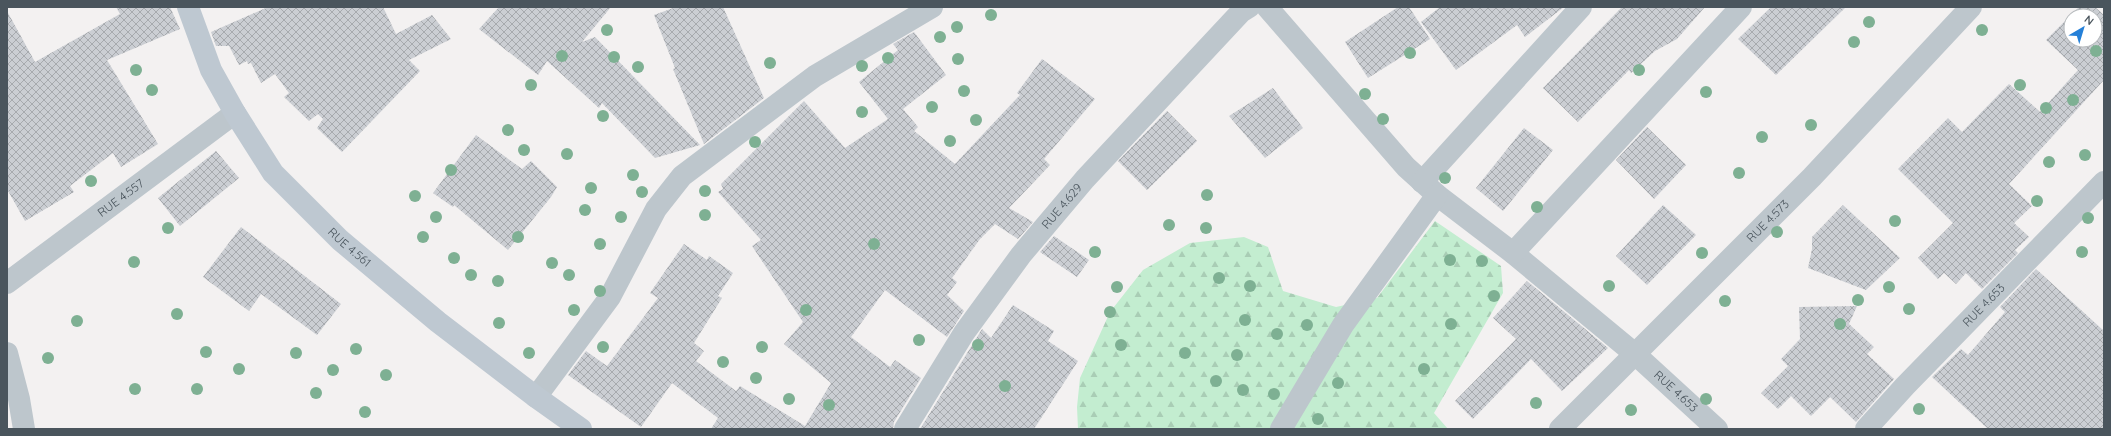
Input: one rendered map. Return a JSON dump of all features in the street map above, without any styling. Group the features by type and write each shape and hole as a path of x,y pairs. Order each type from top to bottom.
{"main road":[{"name":"RUE 4.561","path":"188,7 211,70 235,113 273,173 340,240 438,322 536,397 582,429"}],"street":[{"path":"536,397 610,297 642,239 656,209 682,176 815,76 932,7"},
{"name":"RUE 4.629","path":"905,429 964,333 1021,255 1085,179 1241,12 1249,7"},
{"name":"RUE 4.653","path":"1267,7 1406,167 1430,189 1513,253 1635,354 1717,429"},
{"path":"1281,429 1343,325 1430,189 1581,7"},
{"path":"1513,253 1741,7"},
{"name":"RUE 4.573","path":"1560,429 1812,177 1971,7"},
{"name":"RUE 4.557","path":"7,283 235,113"},
{"name":"RUE 4.653","path":"1866,429 1905,386 2104,182"},
{"path":"7,353 19,399 24,429"}],"green space":[{"path":"1435,221 1501,266 1503,293 1434,413 1448,429 1078,429 1077,407 1080,378 1110,312 1143,270 1190,243 1244,237 1268,247 1283,291 1336,307 1377,298"}],"building":[{"path":"116,7 170,7 180,29 107,60 158,144 121,167 113,153 70,186 74,192 25,221 7,189 7,11 35,62 120,14"},
{"path":"268,7 383,7 396,34 432,15 451,39 409,60 420,71 342,152 317,128 323,119 318,114 309,121 284,97 289,93 275,74 261,83 251,63 248,64 247,61 239,65 229,46 216,46 211,32"},
{"path":"499,7 611,7 582,42 595,37 700,145 655,158 602,103 599,108 547,61 538,75 479,29"},
{"path":"676,7 723,7 764,98 704,144 673,69 675,68 654,15"},
{"path":"1398,7 1409,7 1430,39 1368,78 1345,42"},
{"path":"1440,7 1564,7 1525,37 1517,25 1456,70 1421,22"},
{"path":"1622,7 1705,7 1677,39 1655,51 1631,73 1629,70 1578,122 1543,88"},
{"path":"1771,7 1846,7 1776,75 1738,39"},
{"path":"2079,7 2096,8 2078,8"},
{"path":"2103,14 2104,80 2009,184 2032,206 2014,223 2029,237 2015,250 2018,253 1982,289 1966,273 1956,284 1944,273 1938,279 1918,258 1953,223 1898,169 1948,118 1962,132 2009,84 2040,112 2078,70 2046,40 2063,23 2063,48 2103,48"},
{"path":"914,32 946,75 903,109 918,127 914,131 955,164 1020,95 1017,93 1042,59 1095,99 1044,159 1050,165 1009,208 1033,222 1018,239 995,224 980,239 952,278 957,282 947,295 964,311 947,337 885,290 851,337 890,367 895,360 921,378 894,422 893,429 711,429 718,418 672,383 641,427 568,375 586,351 607,366 658,298 650,293 684,244 707,260 709,256 733,273 718,296 722,298 694,343 704,351 696,361 736,391 740,386 805,426 831,383 784,344 803,322 752,246 761,240 718,192 723,189 721,184 804,101 845,148 888,119 859,82 898,50 893,44"},
{"path":"1273,88 1303,128 1265,158 1229,116"},
{"path":"1167,111 1197,141 1147,190 1118,161"},
{"path":"1647,127 1686,165 1654,199 1616,160"},
{"path":"1524,128 1553,150 1503,211 1476,188"},
{"path":"476,135 522,169 531,161 557,187 551,197 508,250 454,205 453,207 433,193"},
{"path":"216,151 239,178 180,226 158,198"},
{"path":"1663,205 1696,235 1647,285 1616,256"},
{"path":"1843,205 1900,258 1866,290 1808,268 1812,249 1812,237"},
{"path":"241,227 341,304 317,335 261,294 249,311 203,277"},
{"path":"1054,236 1089,260 1077,277 1040,252"},
{"path":"2036,269 2104,331 2104,429 1988,429 1932,377 1961,349 1968,355 2005,312 2000,307"},
{"path":"1527,281 1608,348 1562,391 1531,359 1473,419 1455,401 1516,339 1493,318"},
{"path":"1013,305 1054,331 1048,341 1078,361 1034,429 920,429 982,329 991,338"},
{"path":"1857,306 1849,324 1874,347 1867,354 1894,379 1856,422 1830,397 1811,416 1791,396 1778,409 1761,393 1788,366 1781,359 1800,339 1799,307"}]}
